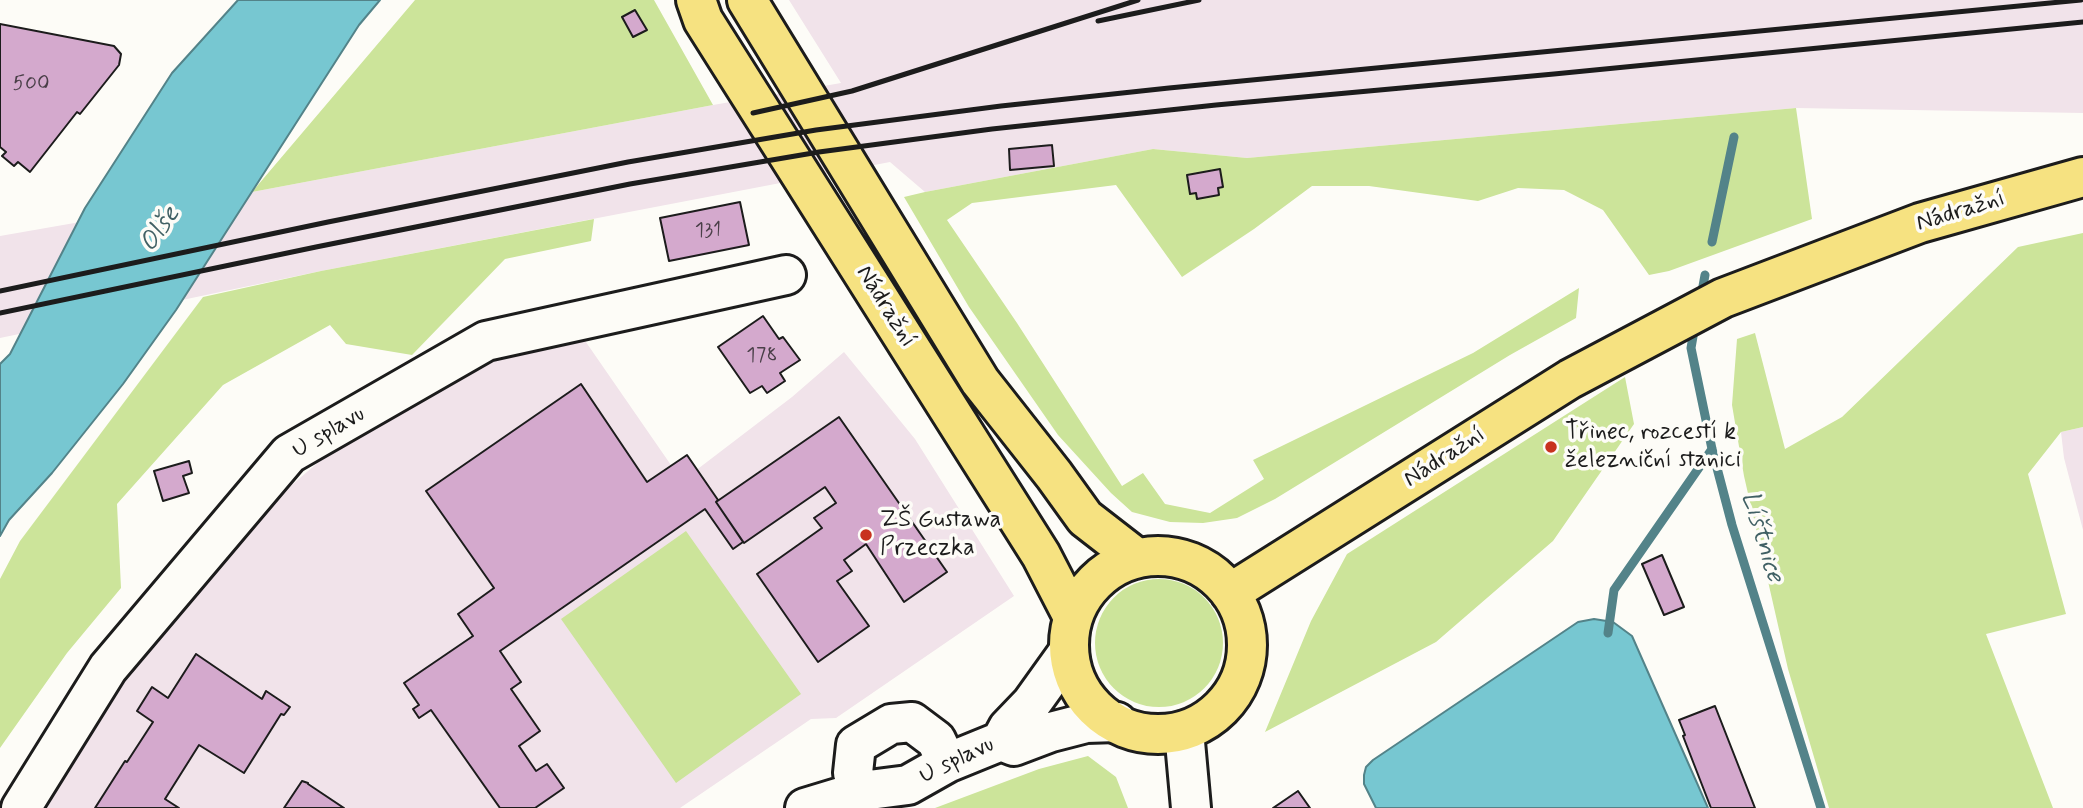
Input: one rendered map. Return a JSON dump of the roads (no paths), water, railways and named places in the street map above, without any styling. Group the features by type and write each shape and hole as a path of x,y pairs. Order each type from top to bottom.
{"main road":[{"name":"Nádražní","path":"696,0 704,20 1041,555 1070,633 1078,687 1093,706 1117,722 1146,733 1184,731 1219,714 1243,680 1249,646 1244,621 1230,593 1209,572 1182,559 1134,556 1085,518 980,381 747,0"},
{"name":"Nádražní","path":"1230,593 1570,379 1723,298 1920,223 2083,177"},
{"path":"1070,633 1088,590 1103,575 1134,556"}],"street":[{"name":"U splavu","path":"21,808 108,668 289,454 485,341 786,275"},
{"name":"U splavu","path":"805,808 861,791 908,785 947,763 1001,741 1008,728 1031,704 1070,633"},
{"path":"861,791 853,773 856,745 891,724 912,722 936,740 947,763"},
{"path":"1001,741 1014,746 1086,723 1117,722"},
{"path":"1184,731 1191,808"}],"water":[{"name":"Olše","path":"238,0 380,0 359,25 176,310 123,384 52,473 9,520 0,536 0,364 10,354 85,208 172,73"},
{"path":"1594,619 1613,622 1632,636 1708,808 1376,808 1364,784 1366,767 1373,760 1578,622"}],"waterway":[{"name":"Líštnice","path":"1712,242 1734,137"},
{"name":"Líštnice","path":"1701,297 1705,275"},
{"name":"Líštnice","path":"1695,325 1691,348 1712,449 1732,525 1821,808"},
{"path":"1608,633 1614,590 1712,449"}],"railway":[{"path":"753,113 852,91 1138,0"},
{"path":"1098,21 1199,0"},
{"path":"0,291 628,162 816,130 1169,88 2081,0"},
{"path":"0,313 630,184 819,152 992,129 1216,105 2083,22"}],"place":[{"name":"Třinec, rozcestí k železniční stanici","path":"1551,447"},
{"name":"ZŠ Gustawa Przeczka","path":"866,535"}]}
